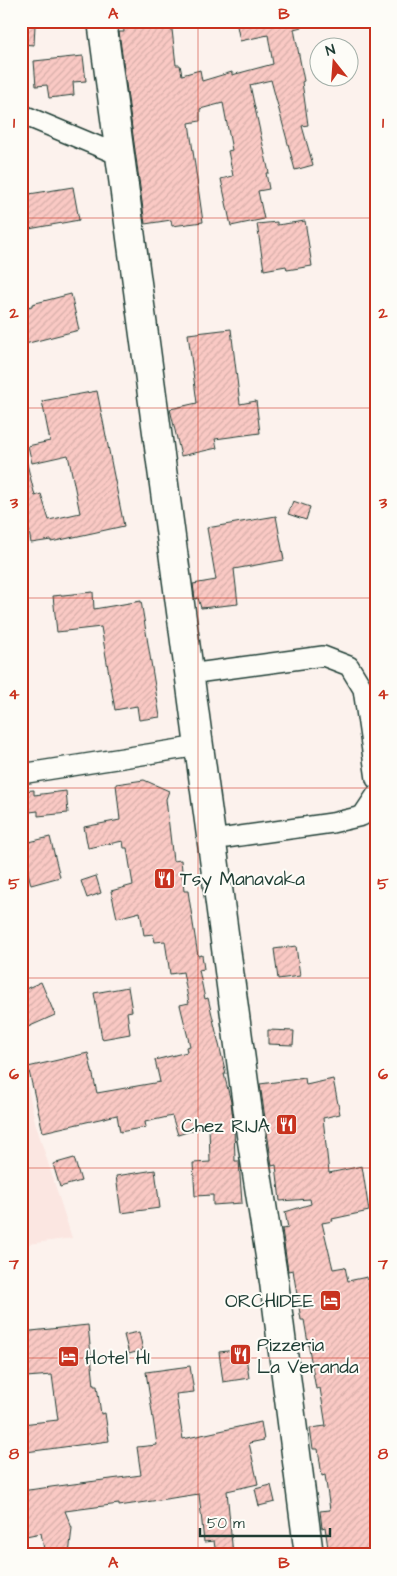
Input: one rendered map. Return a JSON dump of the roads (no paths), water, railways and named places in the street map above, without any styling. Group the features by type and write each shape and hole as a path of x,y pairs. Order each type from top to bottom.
{"main road":[{"path":"102,21 251,1135 274,1282 309,1555"}],"street":[{"path":"21,114 119,155"},
{"path":"189,674 323,656 349,666 364,689 376,780"},
{"path":"21,774 199,746"},
{"path":"212,840 332,823 362,816 376,795"}],"railway":[{"path":"375,21 374,115 376,126"}],"place":[{"name":"Tsy Manavaka","path":"164,878"},
{"name":"Chez RIJA","path":"286,1125"},
{"name":"ORCHIDEE","path":"330,1300"},
{"name":"Pizzeria La Veranda","path":"241,1355"},
{"name":"Hotel H1","path":"69,1357"}]}
